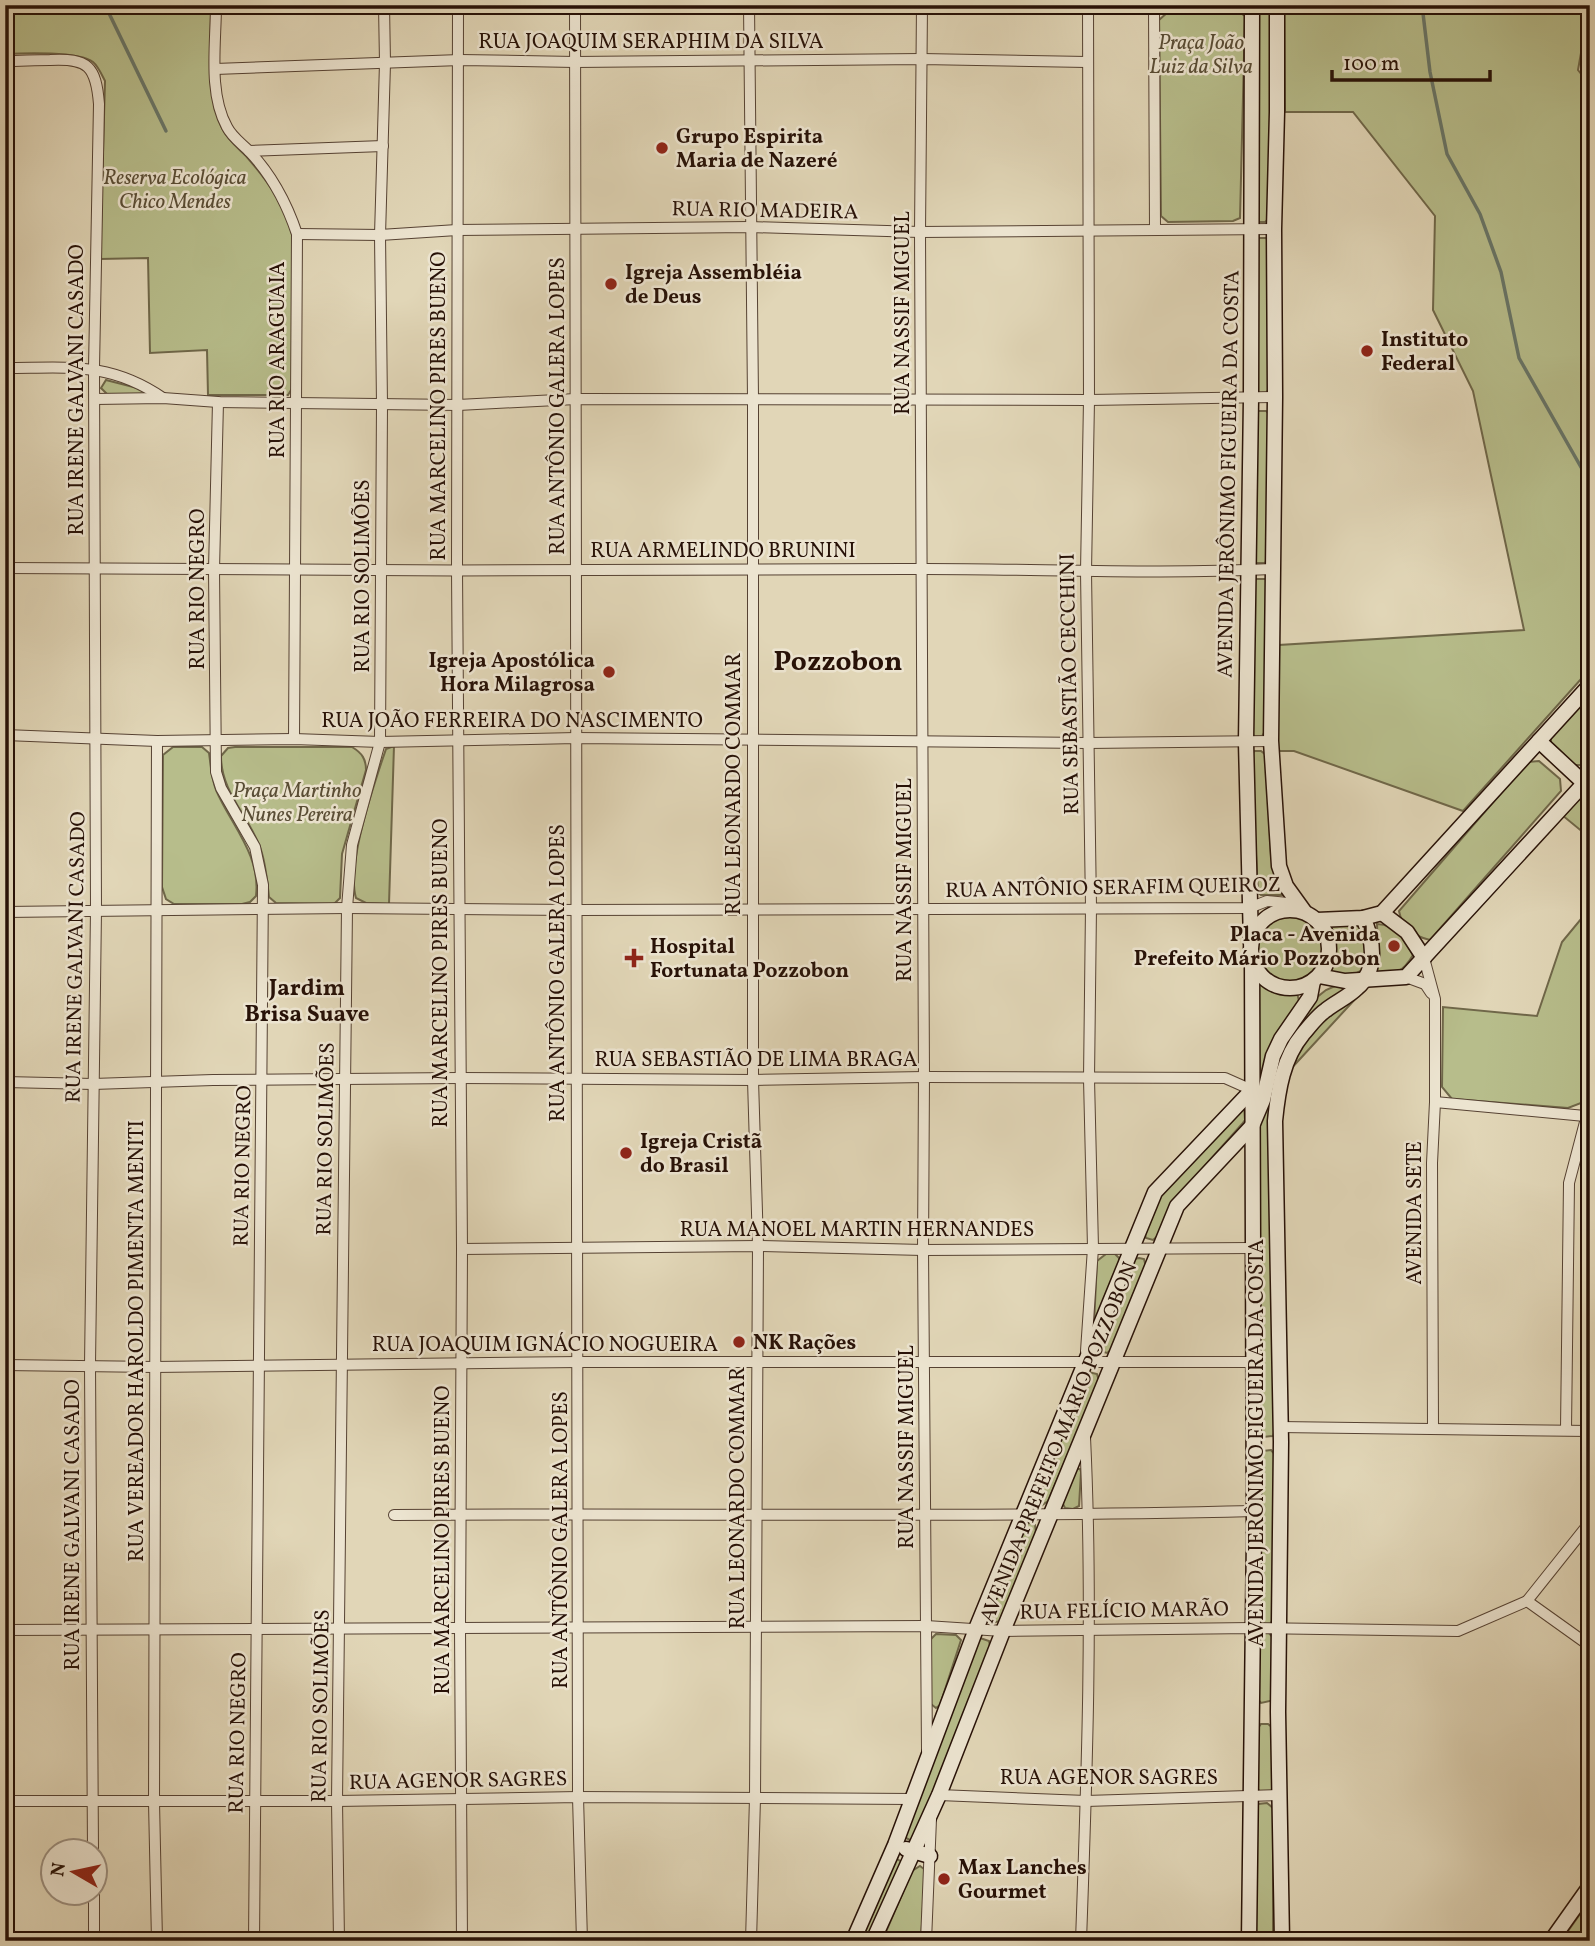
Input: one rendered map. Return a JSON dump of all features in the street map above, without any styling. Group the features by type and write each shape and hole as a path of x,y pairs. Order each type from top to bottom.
{"main road":[{"name":"AVENIDA JERÔNIMO FIGUEIRA DA COSTA","path":"1251,943 1246,742 1251,399 1252,5"},
{"name":"AVENIDA JERÔNIMO FIGUEIRA DA COSTA","path":"1277,5 1270,741 1279,866 1299,911"},
{"path":"1317,920 1363,918 1382,913 1590,685"},
{"path":"1316,979 1327,963 1330,947 1326,932 1317,920 1299,911 1281,910 1267,917 1256,928 1251,943 1252,958 1259,972 1276,986 1292,989 1316,979 1345,981 1406,977 1588,782 1539,741"},
{"path":"1382,913 1407,932 1424,958"},
{"path":"1363,918 1372,946 1370,970 1365,980"},
{"name":"AVENIDA JERÔNIMO FIGUEIRA DA COSTA","path":"1249,1941 1254,1511 1252,958"},
{"name":"AVENIDA PREFEITO MÁRIO POZZOBON","path":"873,1941 931,1815 1003,1631 1177,1206 1252,1126 1263,1100 1273,1056 1281,1039 1310,997 1316,979"},
{"name":"AVENIDA JERÔNIMO FIGUEIRA DA COSTA","path":"1282,1941 1278,1629 1281,1442 1275,1121 1278,1092 1285,1068 1301,1036 1323,1012 1359,988 1365,980"},
{"name":"AVENIDA PREFEITO MÁRIO POZZOBON","path":"853,1941 895,1845 976,1629 1155,1192 1252,1090"},
{"path":"1254,1443 1281,1442"},
{"path":"895,1845 930,1856"},
{"path":"1551,1941 1590,1886"}],"street":[{"name":"RUA RIO ARAGUAIA","path":"216,5 215,69 221,114 234,138 249,151 276,186 297,234 294,739"},
{"name":"RUA RIO SOLIMÕES","path":"339,1941 337,1801 347,908 352,845 380,742 380,235 384,5"},
{"name":"RUA MARCELINO PIRES BUENO","path":"458,5 457,570 462,1249 462,1941"},
{"name":"RUA ANTÔNIO GALERA LOPES","path":"575,5 578,1797 582,1941"},
{"name":"RUA LEONARDO COMMAR","path":"749,5 753,399 753,1080 758,1247 755,1798 751,1941"},
{"name":"RUA NASSIF MIGUEL","path":"922,5 920,232 927,1755"},
{"path":"1088,6 1180,5"},
{"name":"RUA SEBASTIÃO CECCHINI","path":"1086,1362 1093,1248 1089,1079 1091,908 1086,572 1089,400 1088,6"},
{"path":"1154,6 1155,229"},
{"name":"RUA IRENE GALVANI CASADO","path":"5,61 75,59 87,66 93,74 98,88 99,104 94,368 97,737 90,1365 93,1838"},
{"name":"RUA JOAQUIM SERAPHIM DA SILVA","path":"215,69 460,60 1087,61"},
{"path":"249,151 383,146"},
{"name":"RUA RIO MADEIRA","path":"297,234 380,235 457,230 750,227 920,232 1274,229"},
{"path":"5,368 94,368 146,387 163,398"},
{"path":"95,399 163,398 218,402 458,405 576,399 1089,400 1275,397"},
{"name":"RUA RIO NEGRO","path":"218,402 214,570 216,772 221,788 255,847 260,865 263,909 254,1941"},
{"name":"RUA ARMELINDO BRUNINI","path":"5,568 382,571 922,569 1086,572 1273,569"},
{"name":"RUA JOÃO FERREIRA DO NASCIMENTO","path":"5,735 157,741 294,739 380,742 576,738 1087,743 1270,741"},
{"name":"RUA VEREADOR HAROLDO PIMENTA MENITI","path":"157,741 154,1367 154,1802 157,1941"},
{"name":"RUA ANTÔNIO SERAFIM QUEIROZ","path":"5,912 347,908 1249,908 1267,901 1288,903 1299,911"},
{"name":"AVENIDA SETE","path":"1424,958 1435,999 1432,1163 1433,1428"},
{"path":"1406,977 1425,984 1435,999"},
{"name":"RUA SEBASTIÃO DE LIMA BRAGA","path":"5,1082 93,1084 262,1079 459,1078 1225,1078 1252,1090"},
{"path":"1435,1102 1586,1123"},
{"path":"1566,1430 1569,1183 1590,1103"},
{"name":"RUA MANOEL MARTIN HERNANDES","path":"462,1249 1252,1248"},
{"name":"RUA JOAQUIM IGNÁCIO NOGUEIRA","path":"5,1365 154,1367 579,1362 1253,1363"},
{"path":"1279,1427 1590,1431"},
{"path":"1081,1941 1086,1801 1089,1515 1085,1430"},
{"path":"394,1515 757,1513 1051,1516 1254,1511"},
{"path":"1590,1522 1527,1601 1590,1646"},
{"name":"RUA FELÍCIO MARÃO","path":"5,1630 926,1626 1003,1631 1252,1628 1458,1632 1527,1601"},
{"name":"RUA AGENOR SAGRES","path":"939,1795 1086,1801 1279,1796"},
{"name":"RUA AGENOR SAGRES","path":"5,1801 337,1801 578,1797 912,1798"},
{"path":"926,1941 931,1815"},
{"path":"94,1908 94,1941"}],"green space":[{"name":"Reserva Ecológica Chico Mendes","path":"5,5 211,5 211,68 217,115 227,136 274,192 292,234 293,387 288,395 208,395 207,350 150,353 148,258 100,259 105,81 95,64 86,58 51,54 5,54"},
{"path":"1284,5 1590,5 1590,52 1581,53 1578,70 1590,85 1590,669 1463,811 1294,751 1277,751 1279,645 1524,630 1473,391 1433,310 1435,216 1353,112 1285,112"},
{"path":"1269,10 1272,14 1270,218 1265,222 1258,222 1256,17 1259,11"},
{"name":"Praça João Luiz da Silva","path":"1237,11 1245,16 1240,218 1233,221 1168,222 1161,216 1159,20 1168,12"},
{"path":"1258,238 1266,238 1271,243 1270,387 1266,393 1258,393 1254,388"},
{"path":"106,380 145,390 146,396 107,394 101,388"},
{"path":"1257,411 1266,411 1271,415 1269,556 1265,563 1256,563 1253,555"},
{"path":"1256,579 1266,579 1266,730 1262,736 1254,736 1249,730 1252,585"},
{"path":"1590,690 1590,757 1583,765 1570,765 1551,747 1551,734"},
{"path":"394,746 389,904 366,903 356,898 354,884 358,846 386,749"},
{"path":"173,747 202,747 209,753 216,790 244,841 254,867 256,896 250,902 174,904 166,899 162,887 163,755"},
{"name":"Praça Martinho Nunes Pereira","path":"352,747 363,757 366,770 342,854 340,898 334,904 276,903 269,897 260,847 230,792 222,769 221,756 228,748"},
{"path":"1254,751 1261,751 1266,755 1271,856 1285,892 1283,895 1258,893 1251,758"},
{"path":"1539,761 1560,779 1561,791 1430,940 1409,930 1399,911 1528,762"},
{"path":"1583,797 1590,798 1590,838 1562,815 1575,801"},
{"path":"1590,908 1590,1076 1581,1103 1568,1108 1452,1099 1442,1087 1443,1007 1537,1016 1562,942"},
{"path":"1284,917 1296,917 1308,922 1318,932 1323,950 1321,963 1308,978 1296,983 1284,983 1272,978 1262,968 1257,956 1257,944 1262,932 1272,922"},
{"path":"1377,924 1390,927 1400,934 1413,955 1405,966 1397,971 1374,972 1378,957"},
{"path":"1329,927 1363,928 1367,937 1366,967 1357,973 1348,975 1327,971 1333,954"},
{"path":"1258,981 1276,992 1297,993 1299,1001 1277,1033 1259,1095"},
{"path":"1335,986 1351,986 1280,1068 1276,1427 1273,1436 1263,1437 1258,1430 1256,1128 1278,1056 1316,998"},
{"path":"1358,996 1288,1072 1300,1048 1316,1027 1335,1010"},
{"path":"1244,1106 1245,1120 1170,1205 1160,1234 1153,1240 1146,1238 1163,1190"},
{"path":"1106,1254 1115,1254 1119,1258 1119,1264 1094,1324 1097,1261"},
{"path":"1133,1259 1144,1259 1146,1267 1111,1350 1107,1353 1100,1351 1099,1346"},
{"path":"1088,1372 1097,1374 1099,1381 1048,1501 1041,1506 1035,1500"},
{"path":"1271,1450 1277,1457 1274,1618 1270,1624 1262,1624 1256,1619 1259,1457 1263,1451"},
{"path":"1075,1469 1080,1469 1081,1472 1079,1506 1073,1509 1065,1508 1062,1502"},
{"path":"1026,1524 1035,1525 1036,1533 1000,1621 992,1623 987,1615"},
{"path":"1261,1633 1269,1633 1274,1639 1274,1700 1261,1703 1255,1696 1256,1640"},
{"path":"936,1634 956,1635 961,1640 940,1705 936,1708 931,1704 931,1639"},
{"path":"980,1638 989,1641 990,1646 917,1835 910,1840 904,1837 976,1641"},
{"path":"1261,1724 1268,1724 1273,1728 1275,1788 1270,1792 1261,1792 1256,1788 1256,1731"},
{"path":"1267,1803 1273,1808 1273,1941 1254,1941 1256,1813 1258,1804"},
{"path":"893,1860 902,1862 872,1941 856,1941"},
{"path":"920,1866 925,1873 921,1941 882,1941 912,1871"},
{"path":"1590,1900 1590,1941 1561,1941"}],"waterway":[{"path":"105,5 166,131"},
{"path":"1422,5 1430,72 1447,154 1480,214 1501,272 1519,358 1590,483"}],"place":[{"name":"Grupo Espirita Maria de Nazeré","path":"662,148"},
{"name":"Igreja Assembléia de Deus","path":"611,284"},
{"name":"Instituto Federal","path":"1367,351"},
{"name":"Igreja Apostólica Hora Milagrosa","path":"609,672"},
{"name":"Placa - Avenida Prefeito Mário Pozzobon","path":"1394,946"},
{"name":"Hospital Fortunata Pozzobon","path":"634,958"},
{"name":"Igreja Cristã do Brasil","path":"626,1153"},
{"name":"NK Rações","path":"739,1342"},
{"name":"Max Lanches Gourmet","path":"944,1879"}],"district":[{"name":"Pozzobon","path":"838,660"},
{"name":"Jardim Brisa Suave","path":"307,1000"}]}
